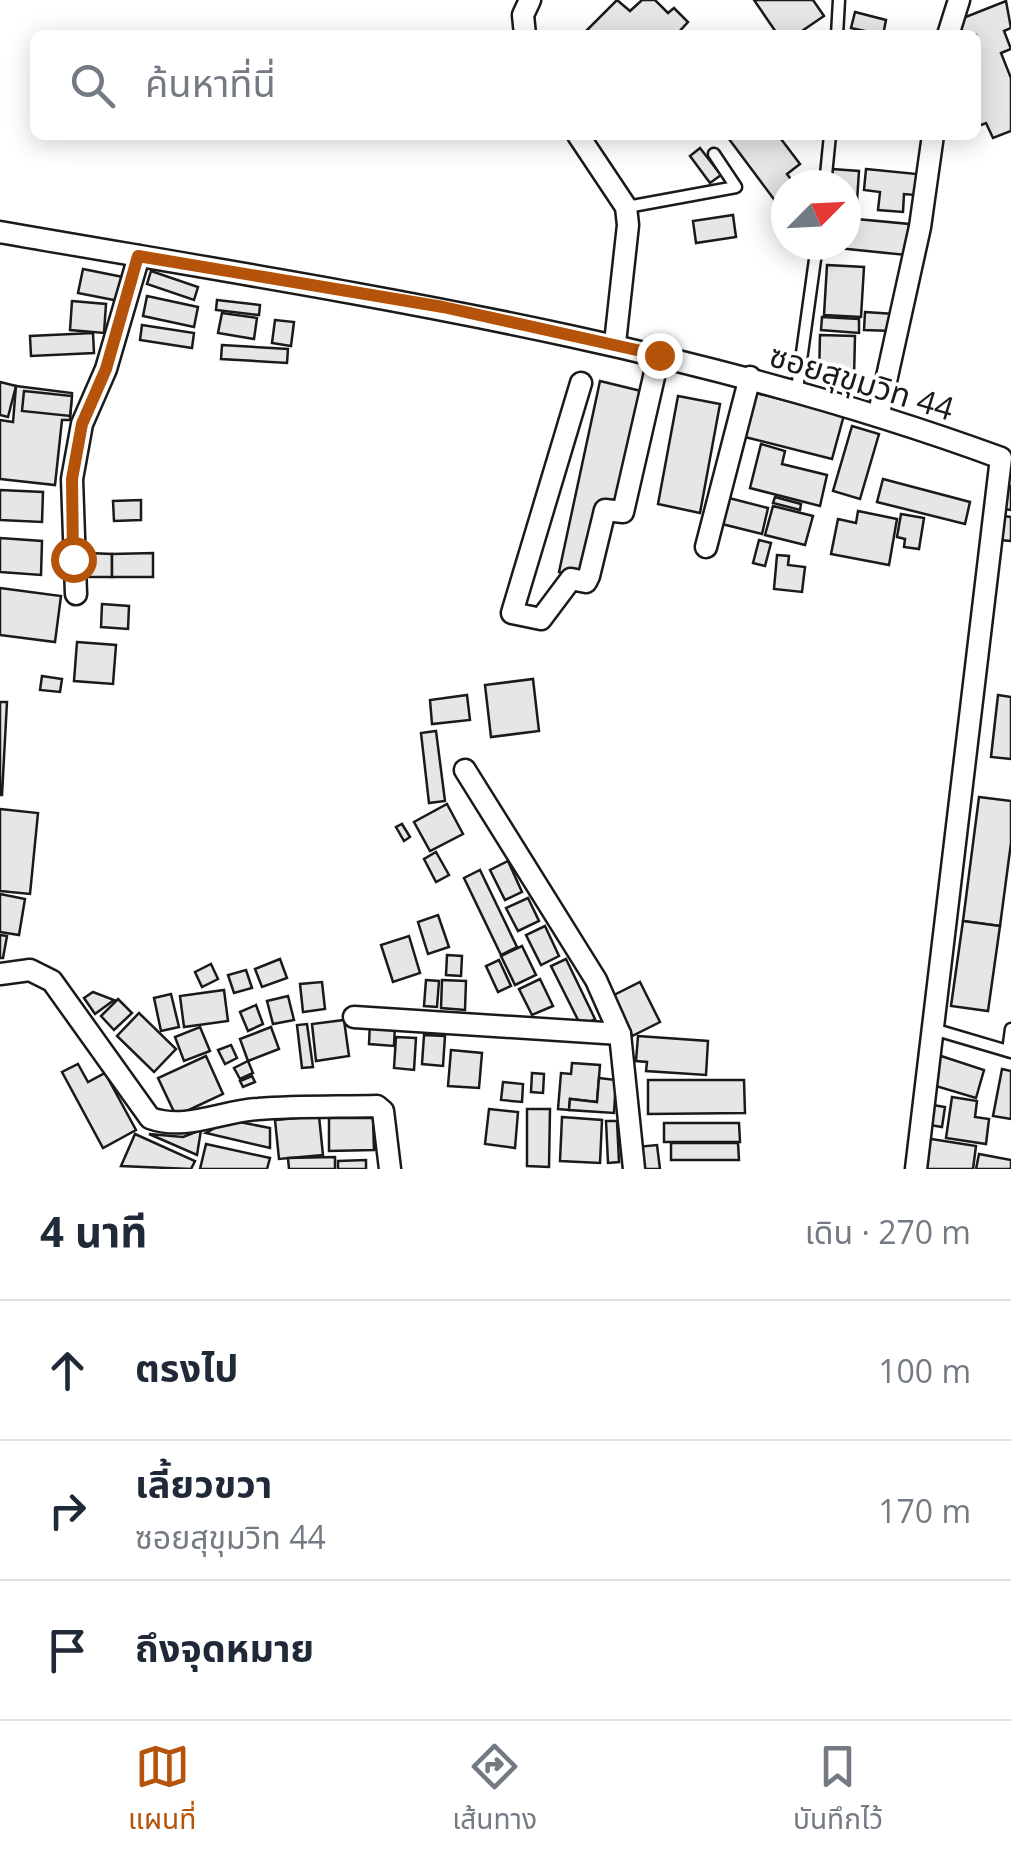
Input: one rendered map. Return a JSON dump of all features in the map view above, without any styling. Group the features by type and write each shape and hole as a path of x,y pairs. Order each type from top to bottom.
{"street":[{"path":"524,30 523,16 530,0"},
{"path":"950,30 959,0"},
{"path":"581,140 626,207 628,225 615,342"},
{"path":"879,413 920,227 933,140"},
{"name":"ซอยสุขุมวิท 44","path":"0,232 443,307 615,342 879,413 1000,458 916,1169"},
{"path":"76,594 72,479 82,424 106,369 138,256"},
{"path":"581,382 512,613 541,619 571,578 586,582 605,510 623,512 659,355"},
{"path":"706,547 750,377"},
{"path":"465,770 596,980 620,1034 634,1169"},
{"path":"0,974 30,970 52,980 150,1118 164,1123 189,1122 254,1109 376,1106 383,1111 390,1169"},
{"path":"354,1017 620,1034"}],"lane":[{"path":"837,30 840,0"},
{"path":"827,170 830,140"},
{"path":"626,207 736,187 714,154"},
{"path":"797,389 815,260"},
{"path":"933,1029 1010,1052 1011,1028"}],"building":[{"path":"617,0 630,11 642,0 655,0 668,13 674,8 688,22 681,30 587,30"},
{"path":"754,0 813,0 824,16 803,30 775,30"},
{"path":"1006,1 1011,28 1004,31 1011,49 1001,53 1011,78 1011,131 993,138 986,123 981,125 981,30 962,30 958,20"},
{"path":"855,12 886,20 884,30 851,28"},
{"path":"730,140 782,140 800,164 792,170 771,170 771,195"},
{"path":"700,148 721,175 710,183 690,156"},
{"path":"866,169 917,174 915,195 904,194 903,212 878,210 880,192 864,190"},
{"path":"733,215 736,237 696,243 693,221"},
{"path":"861,219 909,224 906,255 861,250"},
{"path":"827,265 864,267 861,317 824,315"},
{"path":"83,269 133,279 129,303 78,293"},
{"path":"151,271 198,287 194,300 147,284"},
{"path":"147,296 198,307 194,327 143,316"},
{"path":"217,300 260,305 259,315 216,310"},
{"path":"72,301 106,304 104,333 70,330"},
{"path":"865,312 894,314 893,331 864,330"},
{"path":"222,313 257,318 254,339 218,333"},
{"path":"822,317 859,319 859,333 821,330"},
{"path":"275,320 294,322 291,346 272,343"},
{"path":"142,325 194,333 192,348 140,340"},
{"path":"93,333 94,353 31,356 30,336"},
{"path":"820,335 855,336 854,378 819,376"},
{"path":"222,345 288,349 287,363 221,359"},
{"path":"600,381 641,391 616,508 584,578 559,572"},
{"path":"0,382 16,386 8,417 0,415"},
{"path":"16,386 72,393 70,420 62,420 55,485 0,479 0,420 13,422"},
{"path":"24,391 72,396 70,416 22,411"},
{"path":"756,393 844,415 832,459 745,437"},
{"path":"678,396 720,404 700,513 658,504"},
{"path":"852,426 879,434 860,499 833,491"},
{"path":"761,444 785,451 782,464 827,475 820,506 750,488"},
{"path":"883,479 970,502 965,524 877,502"},
{"path":"1004,486 1011,486 1011,510 1003,509"},
{"path":"0,490 43,492 42,522 0,520"},
{"path":"775,497 801,504 800,510 773,503"},
{"path":"729,498 768,508 762,534 722,524"},
{"path":"141,500 141,520 114,521 113,501"},
{"path":"773,506 813,516 805,545 765,535"},
{"path":"858,511 897,519 889,565 831,554 838,519 856,523"},
{"path":"901,514 924,518 919,549 904,547 905,539 897,537"},
{"path":"1003,516 1011,517 1011,541 1000,540"},
{"path":"0,538 42,541 41,575 0,572"},
{"path":"759,540 771,543 765,566 753,563"},
{"path":"88,553 112,554 112,577 88,577"},
{"path":"153,553 153,577 112,577 112,554"},
{"path":"777,555 789,556 788,565 805,567 802,592 774,589"},
{"path":"0,588 61,596 55,642 0,635"},
{"path":"102,604 129,606 128,629 101,627"},
{"path":"77,642 116,645 113,684 74,681"},
{"path":"42,676 62,679 60,692 40,690"},
{"path":"533,679 539,731 491,737 485,685"},
{"path":"467,695 470,720 432,724 430,700"},
{"path":"998,695 1011,697 1011,759 991,757"},
{"path":"0,702 7,702 2,795 0,795"},
{"path":"436,731 445,801 429,803 421,733"},
{"path":"979,797 1011,801 1011,843 1000,926 963,921"},
{"path":"447,804 463,834 430,851 414,822"},
{"path":"0,809 38,813 30,894 0,891"},
{"path":"402,824 410,837 404,841 396,827"},
{"path":"436,852 449,875 436,882 424,859"},
{"path":"508,861 522,892 505,900 490,870"},
{"path":"480,870 517,947 501,955 464,878"},
{"path":"0,894 25,899 19,935 0,932"},
{"path":"528,898 539,921 518,931 506,908"},
{"path":"438,915 449,947 428,954 418,922"},
{"path":"963,921 1000,926 988,1011 951,1006"},
{"path":"545,926 559,956 541,965 526,935"},
{"path":"0,935 7,936 3,958 0,958"},
{"path":"409,936 420,973 393,982 381,945"},
{"path":"522,946 536,975 515,985 501,956"},
{"path":"447,955 462,956 461,976 446,975"},
{"path":"280,959 287,978 262,987 255,969"},
{"path":"566,959 595,1019 581,1026 551,966"},
{"path":"499,960 511,986 498,992 486,966"},
{"path":"211,964 218,979 202,987 195,972"},
{"path":"246,970 252,988 234,993 228,975"},
{"path":"540,979 553,1006 532,1015 519,989"},
{"path":"426,980 439,981 437,1007 424,1006"},
{"path":"442,980 466,981 465,1010 441,1008"},
{"path":"322,982 325,1009 303,1012 300,984"},
{"path":"640,982 660,1022 630,1037 610,997"},
{"path":"224,990 228,1021 184,1027 180,996"},
{"path":"93,992 114,1000 95,1014 84,998"},
{"path":"171,994 179,1027 161,1031 154,998"},
{"path":"288,996 294,1020 273,1024 267,1001"},
{"path":"118,999 132,1013 114,1030 101,1016"},
{"path":"256,1005 263,1024 248,1031 240,1012"},
{"path":"139,1013 176,1049 154,1072 117,1036"},
{"path":"344,1020 349,1056 316,1061 312,1024"},
{"path":"370,1021 395,1023 394,1046 369,1044"},
{"path":"307,1024 313,1067 302,1068 297,1025"},
{"path":"200,1027 210,1051 184,1061 175,1037"},
{"path":"271,1027 279,1049 248,1061 240,1039"},
{"path":"424,1035 445,1036 443,1066 422,1064"},
{"path":"638,1036 708,1041 706,1075 646,1071 647,1062 636,1061"},
{"path":"396,1037 416,1038 414,1070 394,1068"},
{"path":"231,1045 237,1058 225,1064 218,1050"},
{"path":"451,1050 482,1053 479,1088 448,1086"},
{"path":"938,1055 984,1070 976,1098 929,1084"},
{"path":"206,1056 223,1094 176,1116 158,1078"},
{"path":"248,1061 253,1073 240,1079 234,1068"},
{"path":"572,1063 600,1065 597,1102 570,1099 569,1110 558,1109 561,1073 571,1074"},
{"path":"78,1064 88,1082 105,1073 136,1130 103,1148 62,1072"},
{"path":"1002,1069 1011,1071 1011,1119 993,1116"},
{"path":"532,1073 544,1074 543,1093 531,1092"},
{"path":"252,1076 255,1082 243,1087 240,1081"},
{"path":"599,1078 616,1080 614,1113 569,1110 570,1099 597,1102"},
{"path":"648,1080 744,1080 745,1113 648,1114"},
{"path":"503,1082 523,1084 522,1102 501,1100"},
{"path":"952,1097 977,1101 975,1117 989,1119 986,1144 946,1138"},
{"path":"927,1104 945,1107 942,1127 924,1124"},
{"path":"489,1109 518,1112 515,1148 485,1144"},
{"path":"527,1109 550,1109 549,1167 527,1166"},
{"path":"319,1116 323,1155 279,1159 275,1120"},
{"path":"562,1117 602,1120 600,1163 560,1161"},
{"path":"329,1118 373,1118 374,1150 329,1151"},
{"path":"229,1120 270,1128 270,1148 206,1133"},
{"path":"606,1121 617,1121 619,1162 608,1163"},
{"path":"664,1123 739,1123 740,1142 664,1142"},
{"path":"201,1130 197,1155 149,1134 183,1137"},
{"path":"135,1134 195,1161 191,1169 121,1166"},
{"path":"925,1138 976,1146 973,1169 921,1169"},
{"path":"671,1143 738,1143 739,1160 671,1160"},
{"path":"206,1144 270,1158 267,1169 200,1169"},
{"path":"657,1145 660,1169 639,1169 636,1147"},
{"path":"979,1154 1011,1160 1011,1169 976,1169"},
{"path":"335,1157 335,1169 289,1169 288,1158"},
{"path":"366,1160 366,1169 338,1169 338,1161"}],"route":[{"path":"73,559 72,479 82,424 106,369 138,256 443,307 615,342 659,355"}]}
